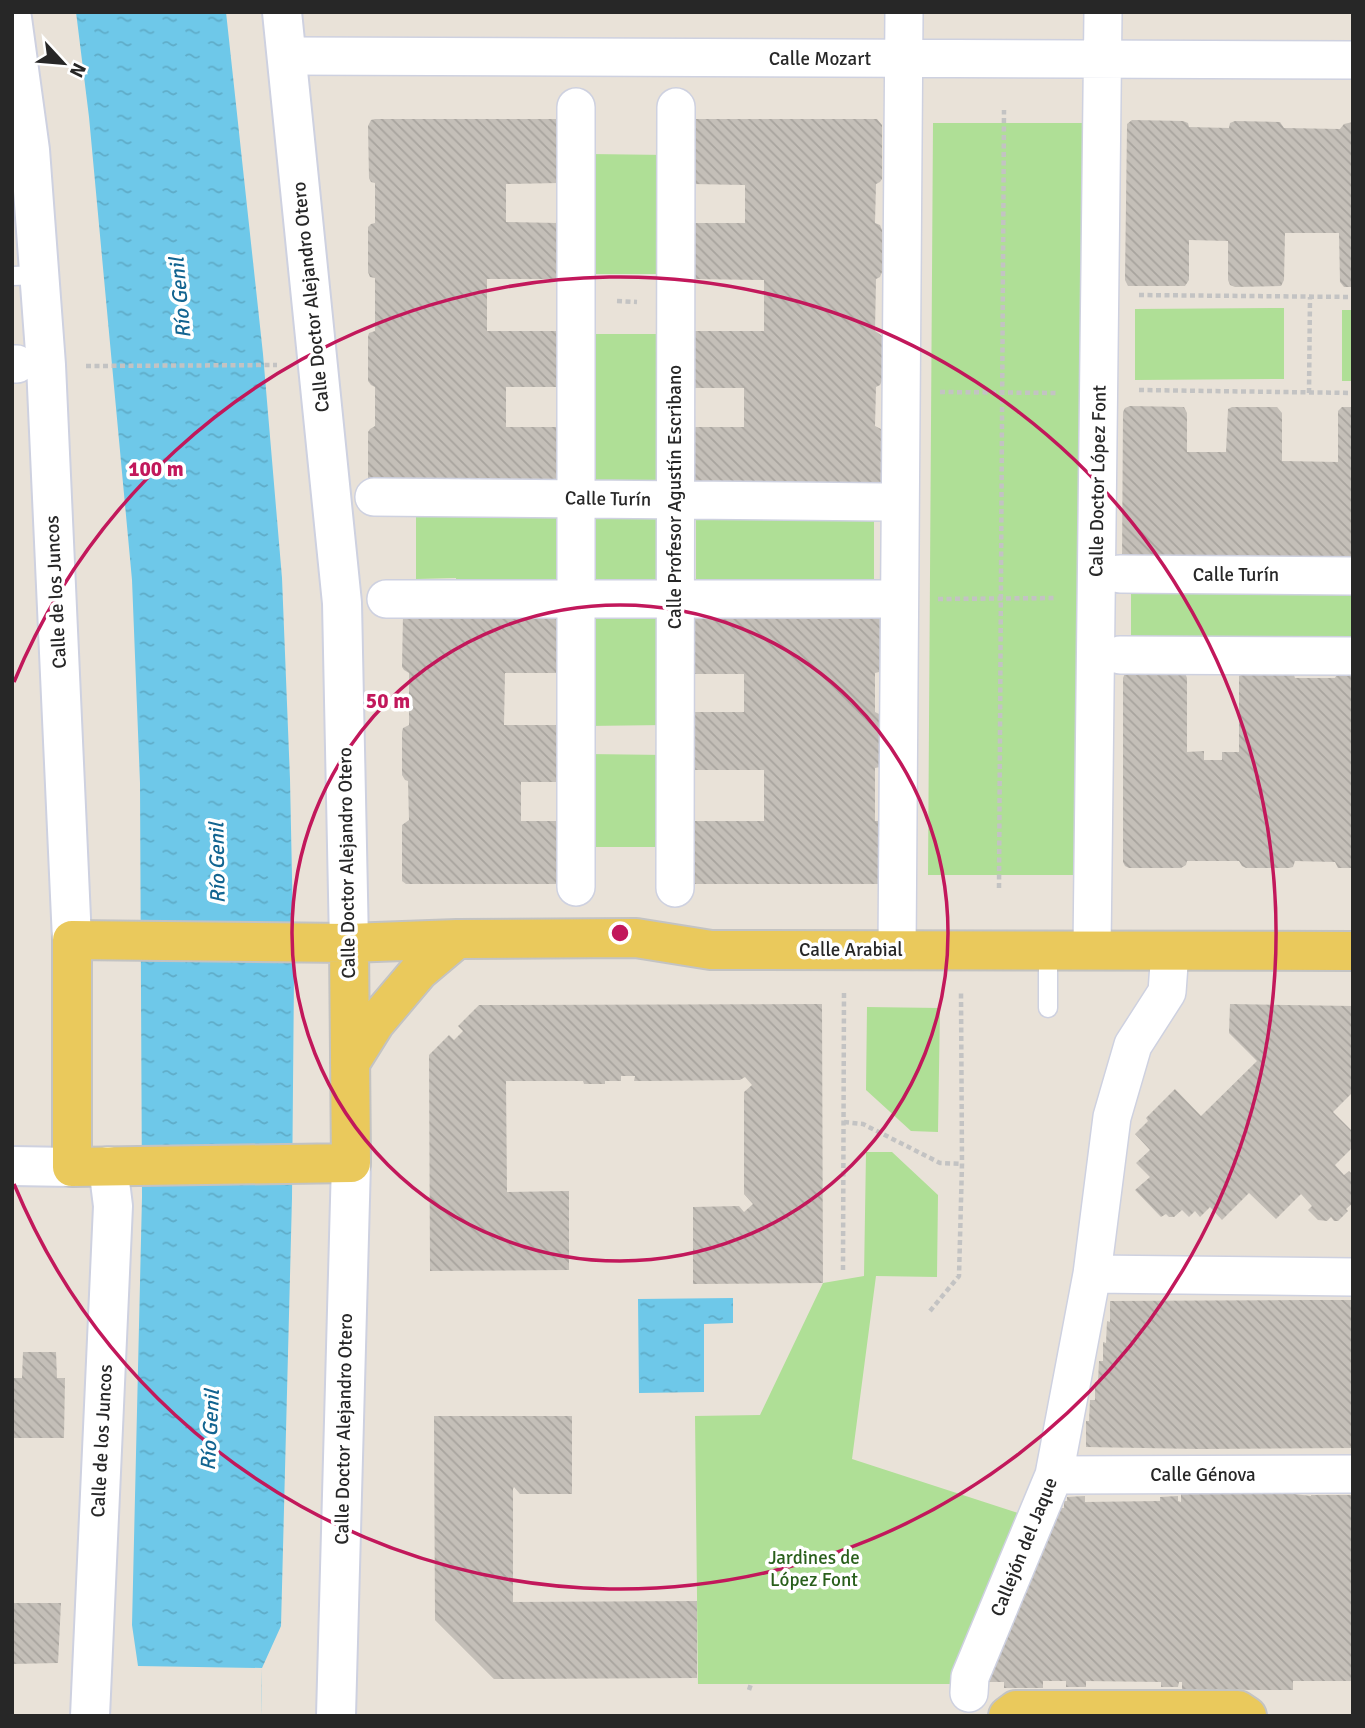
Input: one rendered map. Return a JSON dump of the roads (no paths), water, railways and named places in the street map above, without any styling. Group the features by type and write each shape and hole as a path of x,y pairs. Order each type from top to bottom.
{"main road":[{"name":"Calle Doctor Alejandro Otero","path":"282,12 342,603 351,1163 336,1716"},
{"name":"Calle de los Juncos","path":"12,18 30,150 26,276 46,365 72,940 113,1206 90,1716"},
{"name":"Calle Arabial","path":"72,940 349,943 457,939 636,938 711,950 1353,951"},
{"path":"350,1063 376,1023 419,971 457,939"},
{"path":"12,1166 351,1163"},
{"path":"1008,1716 1017,1710 1238,1710 1247,1716"}],"street":[{"path":"897,950 904,12"},
{"name":"Calle Doctor López Font","path":"1092,950 1103,12"},
{"name":"Calle Mozart","path":"287,56 1353,61"},
{"path":"576,107 576,887"},
{"name":"Calle Profesor Agustín Escribano","path":"675,888 676,107"},
{"name":"Calle Turín","path":"374,497 885,502"},
{"name":"Calle Turín","path":"1120,574 1353,576"},
{"path":"386,599 886,599"},
{"path":"1120,655 1353,656"},
{"name":"Callejón del Jaque","path":"970,1685 1054,1475 1092,1274 1112,1117 1133,1045 1167,992 1170,951"},
{"path":"1092,1274 1353,1277"},
{"name":"Calle Génova","path":"1054,1475 1353,1475"}],"lane":[{"path":"1048,950 1048,1008"}],"water":[{"name":"Río Genil","path":"76,12 226,12 263,354 282,578 290,779 294,975 292,1198 281,1626 262,1668 261,1716 138,1716 138,1666 132,1625 142,1197 140,783 132,580 89,117"},
{"path":"733,1298 733,1323 704,1324 704,1392 639,1393 638,1299"}],"park label":[{"name":"Jardines de López Font","path":"814,1569"}]}
